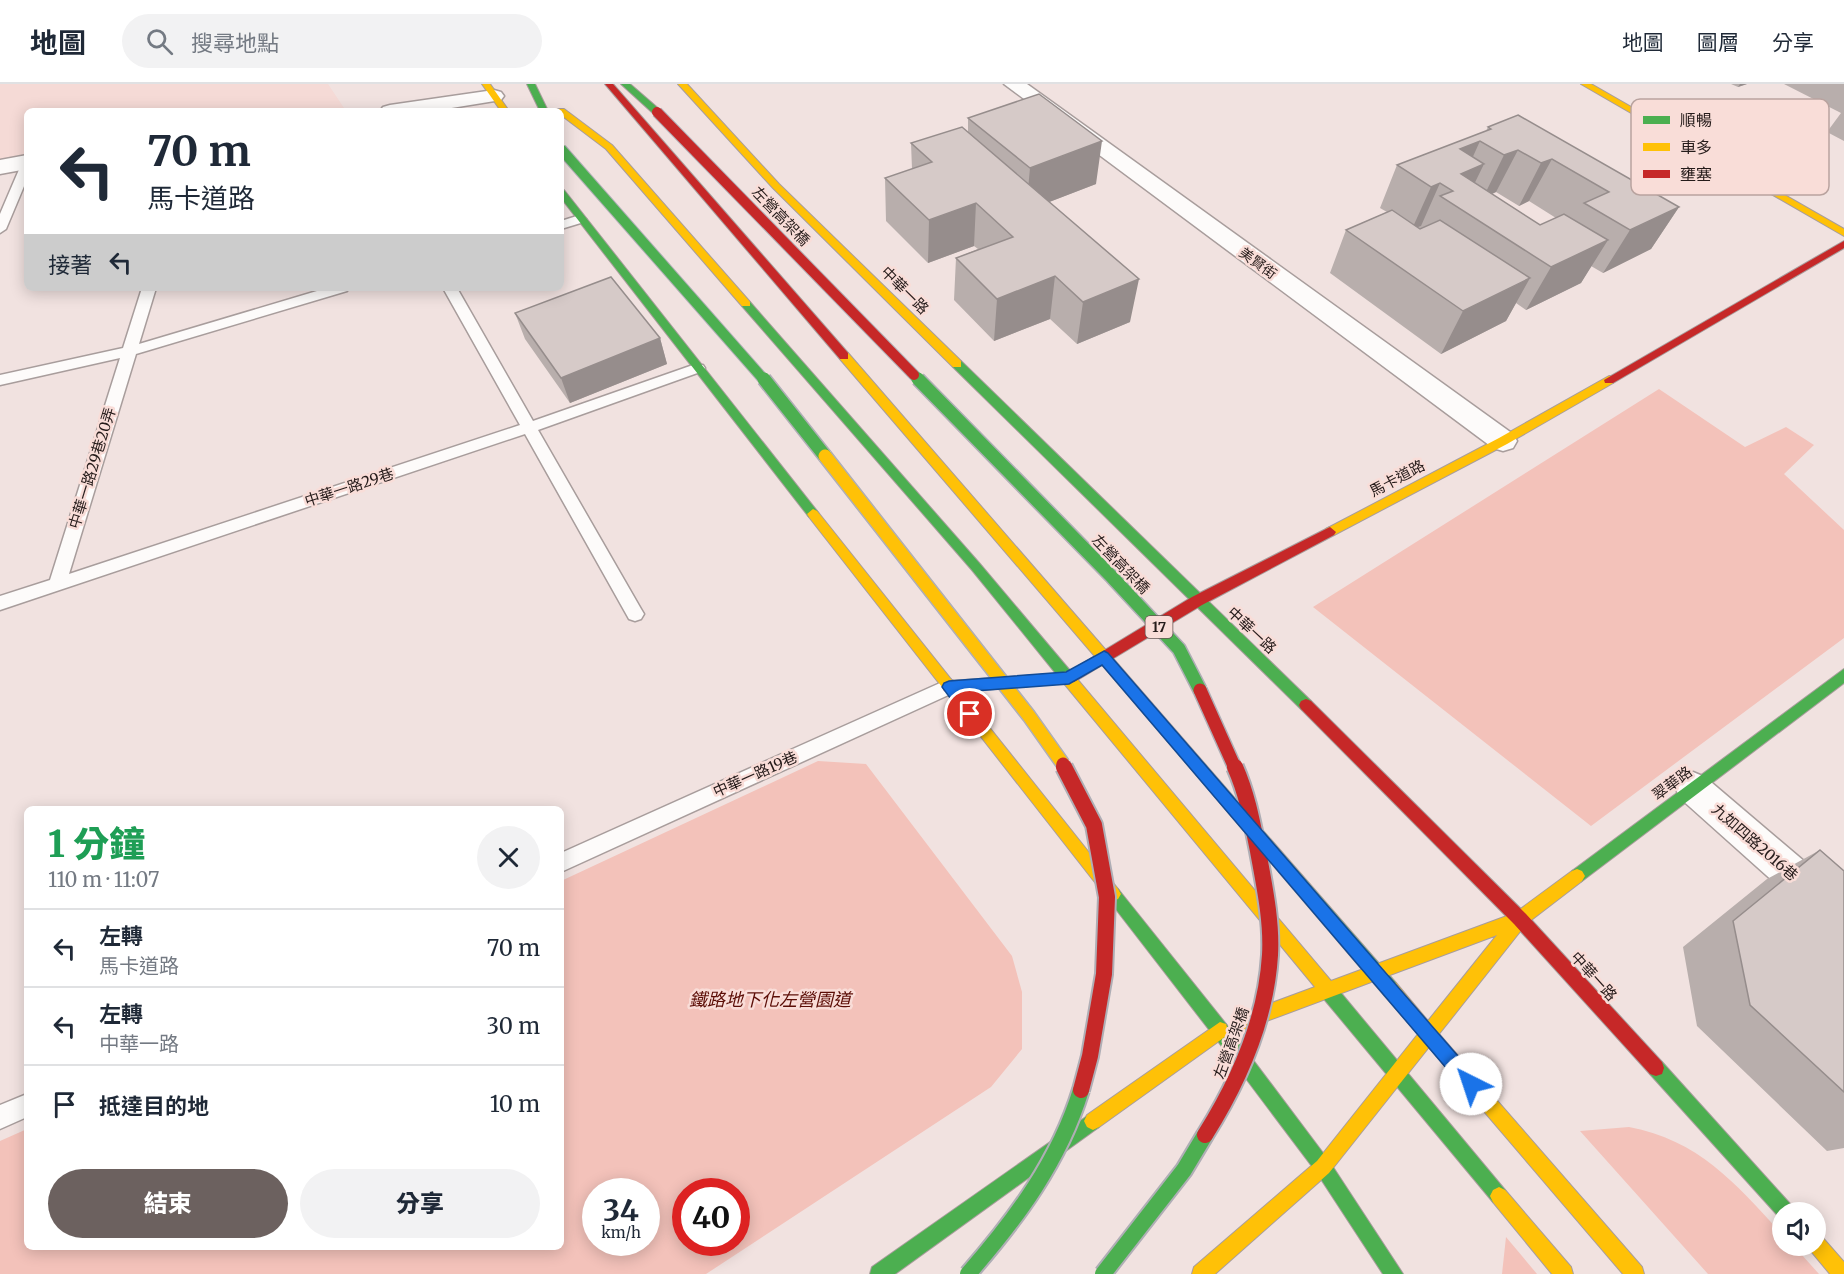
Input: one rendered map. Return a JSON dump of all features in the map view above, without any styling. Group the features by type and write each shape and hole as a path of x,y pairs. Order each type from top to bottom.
{"street":[{"path":"517,84 534,88 557,108"},
{"path":"609,84 1635,1274"},
{"name":"17","path":"625,84 657,112"},
{"name":"17","path":"647,84 657,112"},
{"name":"中華一路","path":"682,84 776,186 1197,601 1241,640 1520,919 1777,1202"},
{"name":"美賢街","path":"1014,84 1503,441"},
{"path":"1585,84 1631,110"},
{"path":"534,88 543,108"},
{"path":"412,108 495,97"},
{"name":"左營高架橋","path":"657,112 1104,568 1179,649 1210,709 1246,792 1266,892 1270,956 1260,1021 1229,1096 1184,1170 1103,1274"},
{"path":"564,113 609,147 976,567 1563,1274"},
{"path":"564,151 776,393 1029,716 1066,768 1094,825 1107,897 1104,974 1090,1056 1077,1107 1049,1168 1000,1238 968,1274"},
{"path":"0,167 24,164"},
{"path":"1778,195 1844,233"},
{"path":"564,196 1220,1030 1323,1167 1394,1274"},
{"name":"馬卡道路","path":"949,687 1069,678 1197,601 1503,441 1844,244"},
{"name":"翠華路","path":"1201,1274 1323,1167 1520,919 1844,675"},
{"name":"九如四路2016巷","path":"1693,788 1844,920"},
{"name":"翠華路","path":"879,1274 1220,1030 1329,992 1375,972 1520,919"},
{"path":"1826,1256 1842,1274"}],"lane":[{"path":"0,229 24,171"},
{"path":"564,224 580,219"},
{"name":"中華一路29巷20弄","path":"57,584 148,291"},
{"path":"0,380 128,352 332,291"},
{"path":"452,291 635,614"},
{"name":"中華一路29巷","path":"0,603 528,428 698,368"},
{"name":"中華一路19巷","path":"564,861 949,687"},
{"path":"0,1118 24,1106"}],"shaded area":[{"path":"0,84 328,84 344,108 24,108 24,166 0,169"}],"green space":[{"path":"1659,389 1745,447 1786,427 1814,445 1784,474 1844,530 1844,638 1591,826 1313,607"},
{"name":"鐵路地下化左營園道","path":"818,761 866,764 1012,956 1022,992 1022,1049 991,1087 750,1245 750,1178 672,1178 672,1256 733,1256 706,1274 0,1274 0,1141 24,1130 24,1250 564,1250 564,880"},
{"path":"1629,1127 1654,1133 1696,1153 1732,1182 1772,1223 1772,1256 1803,1256 1819,1274 1708,1274 1580,1131"},
{"path":"1506,1237 1537,1274 1502,1274"}],"building":[{"path":"1039,94 1102,141 1030,168 968,118"},
{"path":"1518,115 1631,180 1631,195 1658,195 1679,207 1630,230 1584,203 1609,192 1552,159 1541,163 1518,150 1504,155 1480,141 1460,149 1484,164 1461,174 1540,225 1564,214 1608,240 1551,267 1440,196 1453,191 1440,183 1431,187 1397,165 1491,129 1488,127"},
{"path":"962,127 1139,279 1083,302 1055,276 997,299 956,258 1013,237 976,203 929,220 885,178 932,162 911,143"},
{"path":"1392,210 1420,229 1440,220 1530,278 1463,311 1346,230"},
{"path":"611,277 660,338 561,378 515,313"},
{"path":"1820,850 1844,871 1844,1092 1750,1005 1733,921"}],"traffic: fast":[{"path":"531,84 543,108"},
{"path":"625,84 657,112"},
{"path":"564,152 776,393 825,456"},
{"path":"564,196 813,514"},
{"path":"746,304 976,567 1067,677"},
{"path":"957,364 1306,705"},
{"path":"914,375 1112,577 1179,649 1200,690"},
{"path":"1577,876 1844,675"},
{"path":"1151,712 1390,989"},
{"path":"1113,894 1220,1030 1323,1167 1394,1274"},
{"path":"1325,987 1499,1196"},
{"path":"1656,1068 1777,1202"},
{"path":"968,1274 1020,1211 1050,1165 1073,1116 1081,1090"},
{"path":"879,1274 1093,1121"},
{"path":"1103,1274 1184,1170 1205,1135"}],"traffic: slow":[{"path":"486,84 503,108"},
{"path":"682,84 776,186 957,364"},
{"path":"1585,84 1631,110"},
{"path":"564,113 609,147 746,304"},
{"path":"1778,195 1844,233"},
{"path":"844,356 1151,712"},
{"path":"1330,532 1503,441 1609,380"},
{"path":"825,456 1029,716 1063,764"},
{"path":"813,514 1113,894"},
{"path":"1067,677 1325,987"},
{"path":"1323,1167 1520,919 1577,876"},
{"path":"1240,1023 1520,919"},
{"path":"1390,989 1635,1274"},
{"path":"1093,1121 1220,1030"},
{"path":"1201,1274 1323,1167"},
{"path":"1499,1196 1564,1274"},
{"path":"1826,1256 1842,1274"}],"traffic: jam":[{"path":"609,84 844,356"},
{"path":"657,112 914,375"},
{"path":"1609,380 1844,244"},
{"path":"949,687 1069,678 1197,601 1330,532"},
{"path":"1200,690 1246,792 1266,892 1270,955 1260,1021 1229,1097 1205,1135"},
{"path":"1306,705 1520,919 1656,1068"},
{"path":"1063,764 1094,825 1107,897 1104,974 1090,1056 1081,1090"}],"route":[{"path":"970,714 949,687 1069,678 1104,657 1471,1084"}]}
